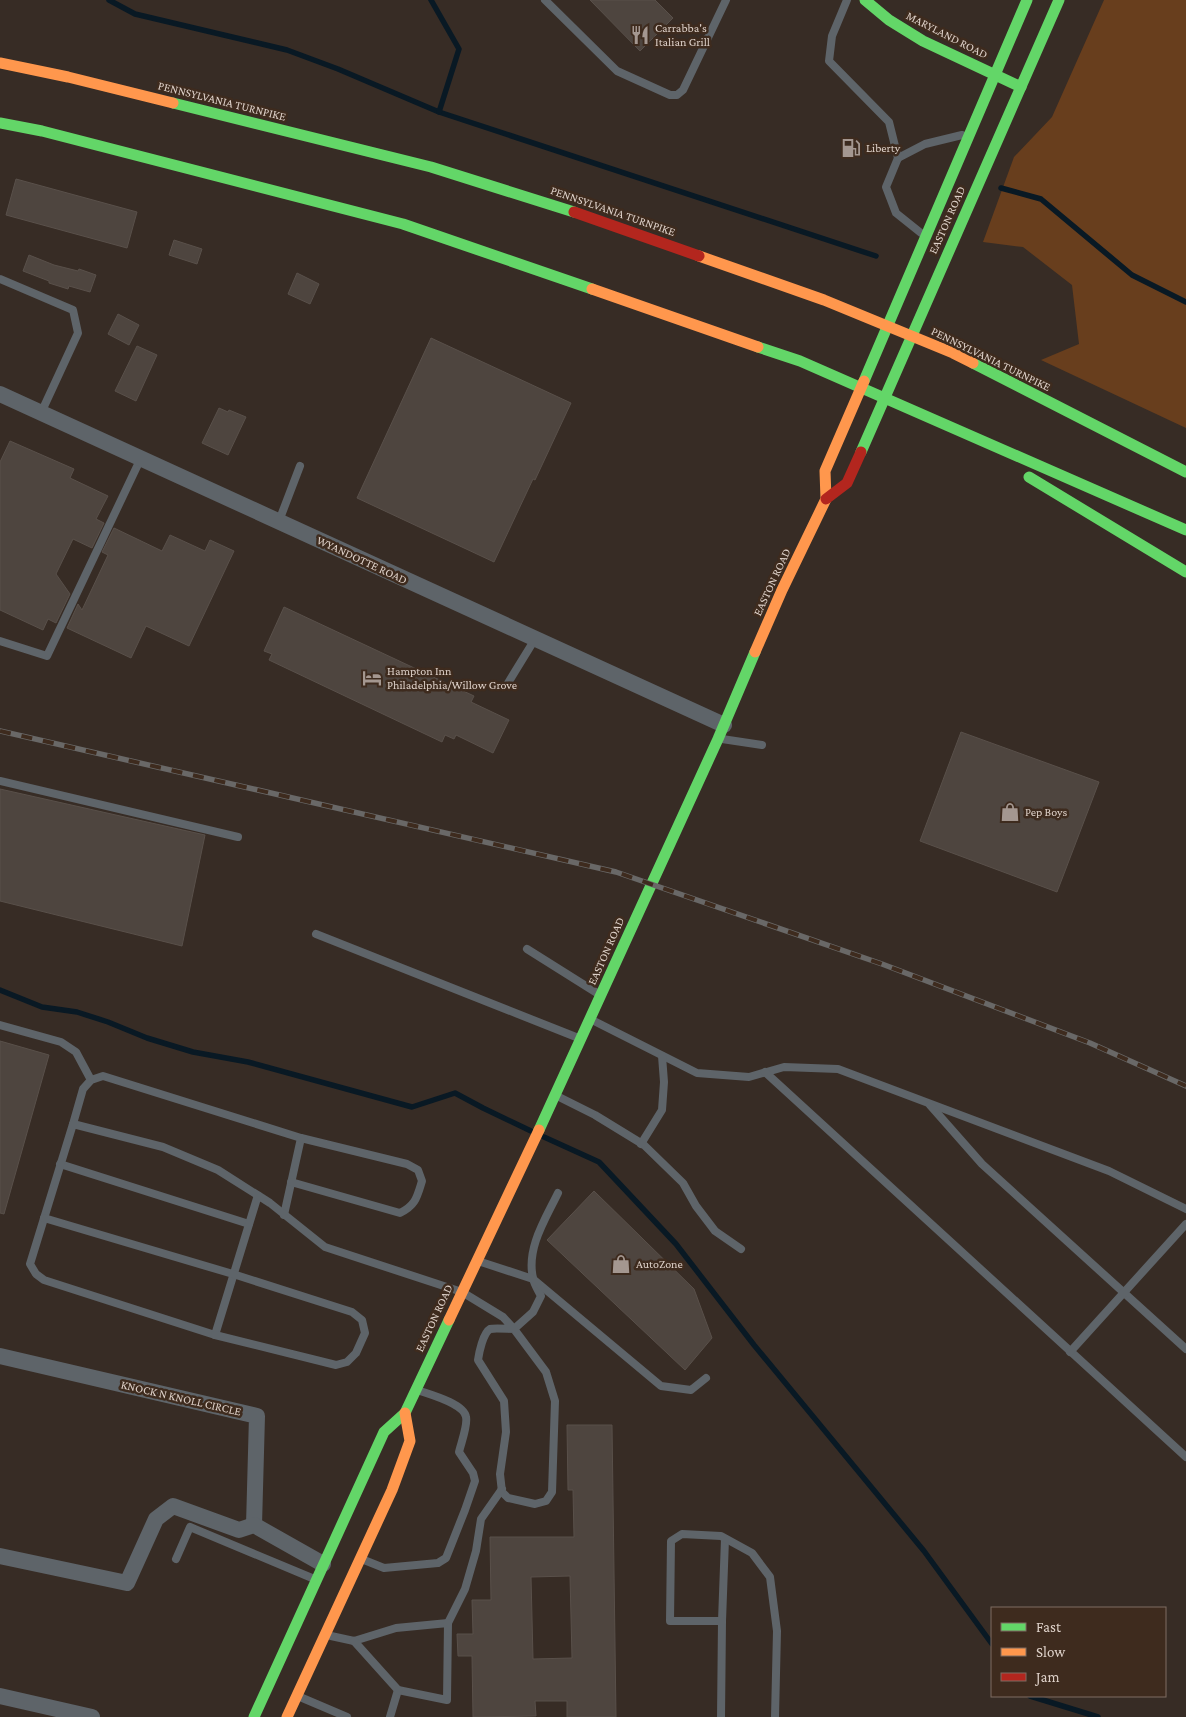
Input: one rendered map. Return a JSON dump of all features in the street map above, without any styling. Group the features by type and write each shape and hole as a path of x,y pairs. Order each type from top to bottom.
{"main road":[{"name":"MARYLAND ROAD","path":"865,0 891,22 919,39 1021,87"},
{"name":"EASTON ROAD","path":"254,1717 384,1432 405,1413 544,1119 721,732 782,590 826,499 826,471 1027,0"},
{"name":"EASTON ROAD","path":"826,499 847,483 1059,0"},
{"name":"PENNSYLVANIA TURNPIKE","path":"0,62 68,77 431,167 558,206 824,300 953,353 1186,472"},
{"path":"0,122 403,224 800,361 1186,530"},
{"path":"945,425 1186,572"},
{"path":"287,1717 392,1490 410,1441 405,1413"}],"street":[{"name":"WYANDOTTE ROAD","path":"0,394 535,639 721,732"},
{"name":"KNOCK N KNOLL CIRCLE","path":"0,1356 256,1416 254,1525"},
{"path":"0,1556 127,1583 156,1518 173,1506 240,1530 254,1525 323,1564"},
{"path":"0,1696 92,1717"}],"lane":[{"path":"544,0 617,71 670,95 677,95 683,90 726,0"},
{"path":"847,0 832,36 829,61 889,122 898,158 886,187 896,213 926,236"},
{"path":"898,158 925,144 970,134"},
{"path":"0,279 73,310 78,334 42,413"},
{"path":"0,641 48,656 141,458"},
{"path":"278,521 300,466"},
{"path":"508,684 535,639"},
{"path":"721,732 762,745"},
{"path":"0,781 238,837"},
{"path":"316,934 580,1039"},
{"path":"527,949 600,996"},
{"path":"590,1019 697,1073 750,1077 784,1067 838,1069 1108,1171 1186,1209"},
{"path":"0,1025 61,1042 76,1052 91,1080"},
{"path":"641,1144 662,1110 664,1082 662,1056"},
{"path":"765,1072 1186,1457"},
{"path":"44,1218 233,1274 352,1312 362,1320 365,1333 356,1353 348,1362 336,1365 215,1335 44,1280 36,1274 30,1264 83,1089 91,1080 103,1076 301,1138 406,1164 418,1170 422,1181 415,1202 408,1209 400,1213 291,1182"},
{"path":"555,1095 595,1115 641,1144 684,1183 696,1206 715,1232 741,1249"},
{"path":"929,1104 982,1164 1186,1349"},
{"path":"73,1124 163,1147 218,1170 258,1196 325,1247 462,1292 503,1317 514,1329 546,1372 555,1401 552,1492 546,1501 535,1504 508,1498 502,1489 500,1474 506,1432 504,1402 478,1360 480,1349 488,1331 491,1329 514,1329 533,1312 541,1296 533,1279 531,1265 537,1236 558,1193"},
{"path":"284,1215 301,1138"},
{"path":"60,1164 249,1224"},
{"path":"215,1335 258,1196"},
{"path":"1070,1352 1186,1224"},
{"path":"477,1261 533,1279 661,1386 691,1390 706,1378"},
{"path":"360,1558 384,1568 438,1563 446,1558 475,1481 473,1473 459,1452 467,1419 464,1411 452,1403 416,1389"},
{"path":"354,1641 398,1690 447,1700 448,1623 465,1589 476,1550 481,1519 502,1489"},
{"path":"176,1559 190,1527 316,1580"},
{"path":"722,1621 670,1621 672,1541 682,1534 721,1536 752,1553 770,1577 777,1631 775,1717"},
{"path":"721,1717 722,1621 726,1539"},
{"path":"325,1634 354,1641 396,1628 448,1623"},
{"path":"390,1717 398,1690"},
{"path":"297,1696 347,1717"}],"shaded area":[{"path":"1104,0 1186,0 1186,428 1041,360 1079,344 1072,285 1023,247 983,242 1014,157 1052,117"}],"building":[{"name":"Carrabba's Italian Grill","path":"590,0 655,0 673,18 640,51"},
{"path":"16,179 137,212 127,248 6,215"},
{"path":"174,240 202,249 197,264 169,255"},
{"path":"29,255 54,265 78,271 79,269 96,275 90,292 69,286 68,289 23,271"},
{"path":"297,273 319,284 310,304 288,294"},
{"path":"118,314 139,325 129,345 108,334"},
{"path":"431,338 571,403 494,562 357,498"},
{"path":"137,346 157,355 136,401 115,391"},
{"path":"219,408 246,417 228,455 202,443"},
{"path":"10,441 74,469 70,478 108,496 96,519 104,523 92,548 73,539 56,574 70,594 56,623 48,619 43,630 0,610 0,462"},
{"path":"114,528 162,551 170,535 205,551 210,540 234,551 189,646 146,626 131,658 67,628 78,604 82,610 108,555 102,552"},
{"name":"Hampton Inn Philadelphia/Willow Grove","path":"284,607 474,696 471,702 509,720 493,753 456,735 454,739 445,735 442,742 269,660 272,654 264,651"},
{"name":"Pep Boys","path":"961,732 1099,782 1057,892 920,841"},
{"path":"0,789 205,835 182,946 0,901"},
{"path":"0,1041 49,1055 4,1214 0,1213"},
{"name":"AutoZone","path":"594,1191 694,1289 712,1338 685,1370 547,1240"},
{"path":"567,1425 612,1425 616,1717 567,1717 567,1701 535,1701 536,1716 473,1717 472,1656 458,1656 457,1634 473,1634 472,1600 491,1600 490,1537 574,1537 573,1490 568,1490","holes":["570,1576 572,1658 533,1659 531,1577"]}],"waterway":[{"path":"109,0 135,14 287,50 338,69 439,112 876,256"},
{"path":"431,0 459,49 439,112"},
{"path":"1001,188 1041,199 1132,275 1186,302"},
{"path":"0,990 42,1007 77,1012 147,1038 193,1052 248,1062 412,1107 455,1093 531,1131"},
{"path":"544,1137 599,1162 676,1244 754,1345 924,1551 991,1643"},
{"path":"1033,1697 1098,1717"}],"railway":[{"path":"0,731 616,872 882,964 1090,1043 1186,1086"}],"traffic: fast":[{"path":"865,0 889,20 923,41 1021,87"},
{"path":"864,381 1027,0"},
{"path":"861,452 1059,0"},
{"path":"173,103 431,167 574,212"},
{"path":"0,123 42,131 403,224 592,289"},
{"path":"758,347 800,361 1186,530"},
{"path":"973,363 1186,472"},
{"path":"1029,477 1186,572"},
{"path":"539,1130 718,739 755,652"},
{"path":"254,1717 384,1432 405,1413 449,1320"}],"traffic: slow":[{"path":"0,63 68,77 173,103"},
{"path":"699,256 824,300 973,363"},
{"path":"592,289 758,347"},
{"path":"755,652 782,590 826,499 825,471 864,381"},
{"path":"449,1320 539,1130"},
{"path":"287,1717 392,1490 410,1441 405,1413"}],"traffic: jam":[{"path":"574,212 699,256"},
{"path":"826,499 847,483 861,452"}],"place":[{"name":"Carrabba's Italian Grill","path":"640,35"},
{"name":"Liberty","path":"851,148"},
{"name":"Hampton Inn Philadelphia/Willow Grove","path":"372,678"},
{"name":"Pep Boys","path":"1010,812"},
{"name":"AutoZone","path":"621,1264"}]}
